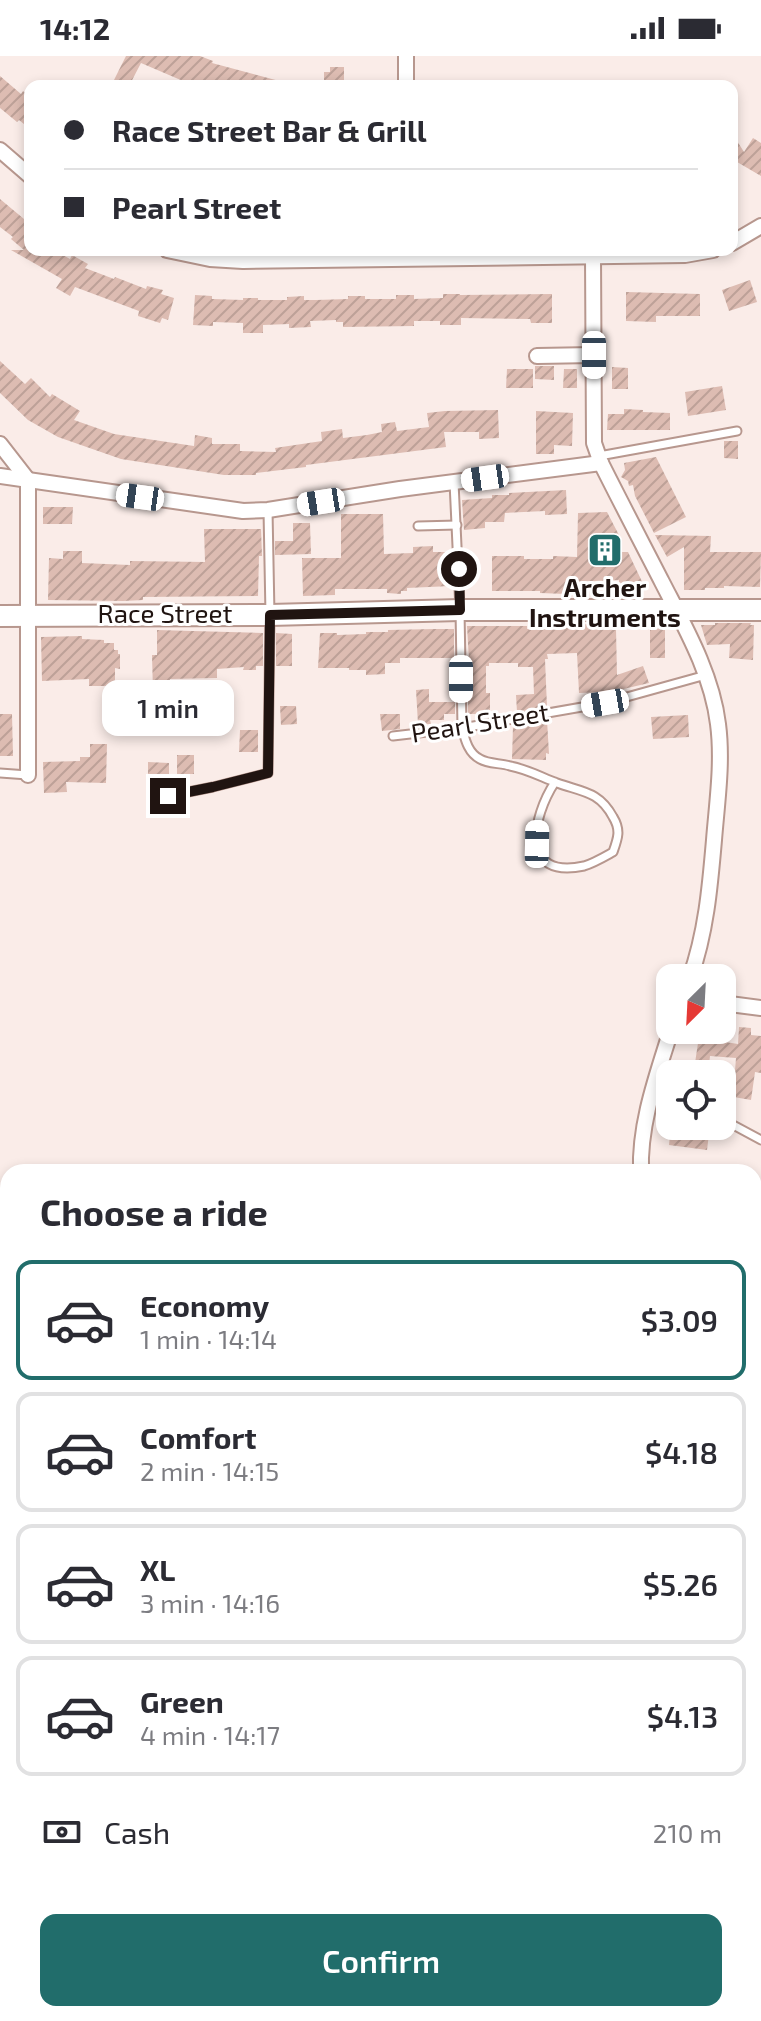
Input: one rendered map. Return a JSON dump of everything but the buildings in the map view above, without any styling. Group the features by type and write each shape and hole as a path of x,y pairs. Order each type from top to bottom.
{"main road":[{"name":"Race Street","path":"0,616 761,610"}],"street":[{"path":"406,56 406,80"},
{"path":"0,150 24,171"},
{"path":"738,239 761,226"},
{"path":"196,256 243,261 362,256"},
{"path":"593,256 594,443 706,675 719,725 720,755 710,892 705,927 694,964"},
{"path":"537,356 594,355"},
{"path":"0,444 28,480 28,775"},
{"path":"0,476 224,509 268,510 600,460"},
{"path":"736,1005 761,1008"},
{"path":"641,1164 642,1143 656,1082"}],"lane":[{"path":"600,460 737,431"},
{"path":"454,482 462,728 471,753 481,760 538,773 595,796 606,804 617,823 619,835 613,852 588,865 566,868 550,866 541,859 537,825 545,798 555,782"},
{"path":"168,796 268,773 268,510"},
{"path":"418,526 457,525"},
{"name":"Pearl Street","path":"393,736 462,728 605,703 706,675"},
{"path":"0,773 28,775"},
{"path":"736,1127 761,1140"}],"place":[{"name":"Archer Instruments","path":"605,550"}],"route":[{"path":"168,796 268,773 270,615 460,610 459,569"}]}
